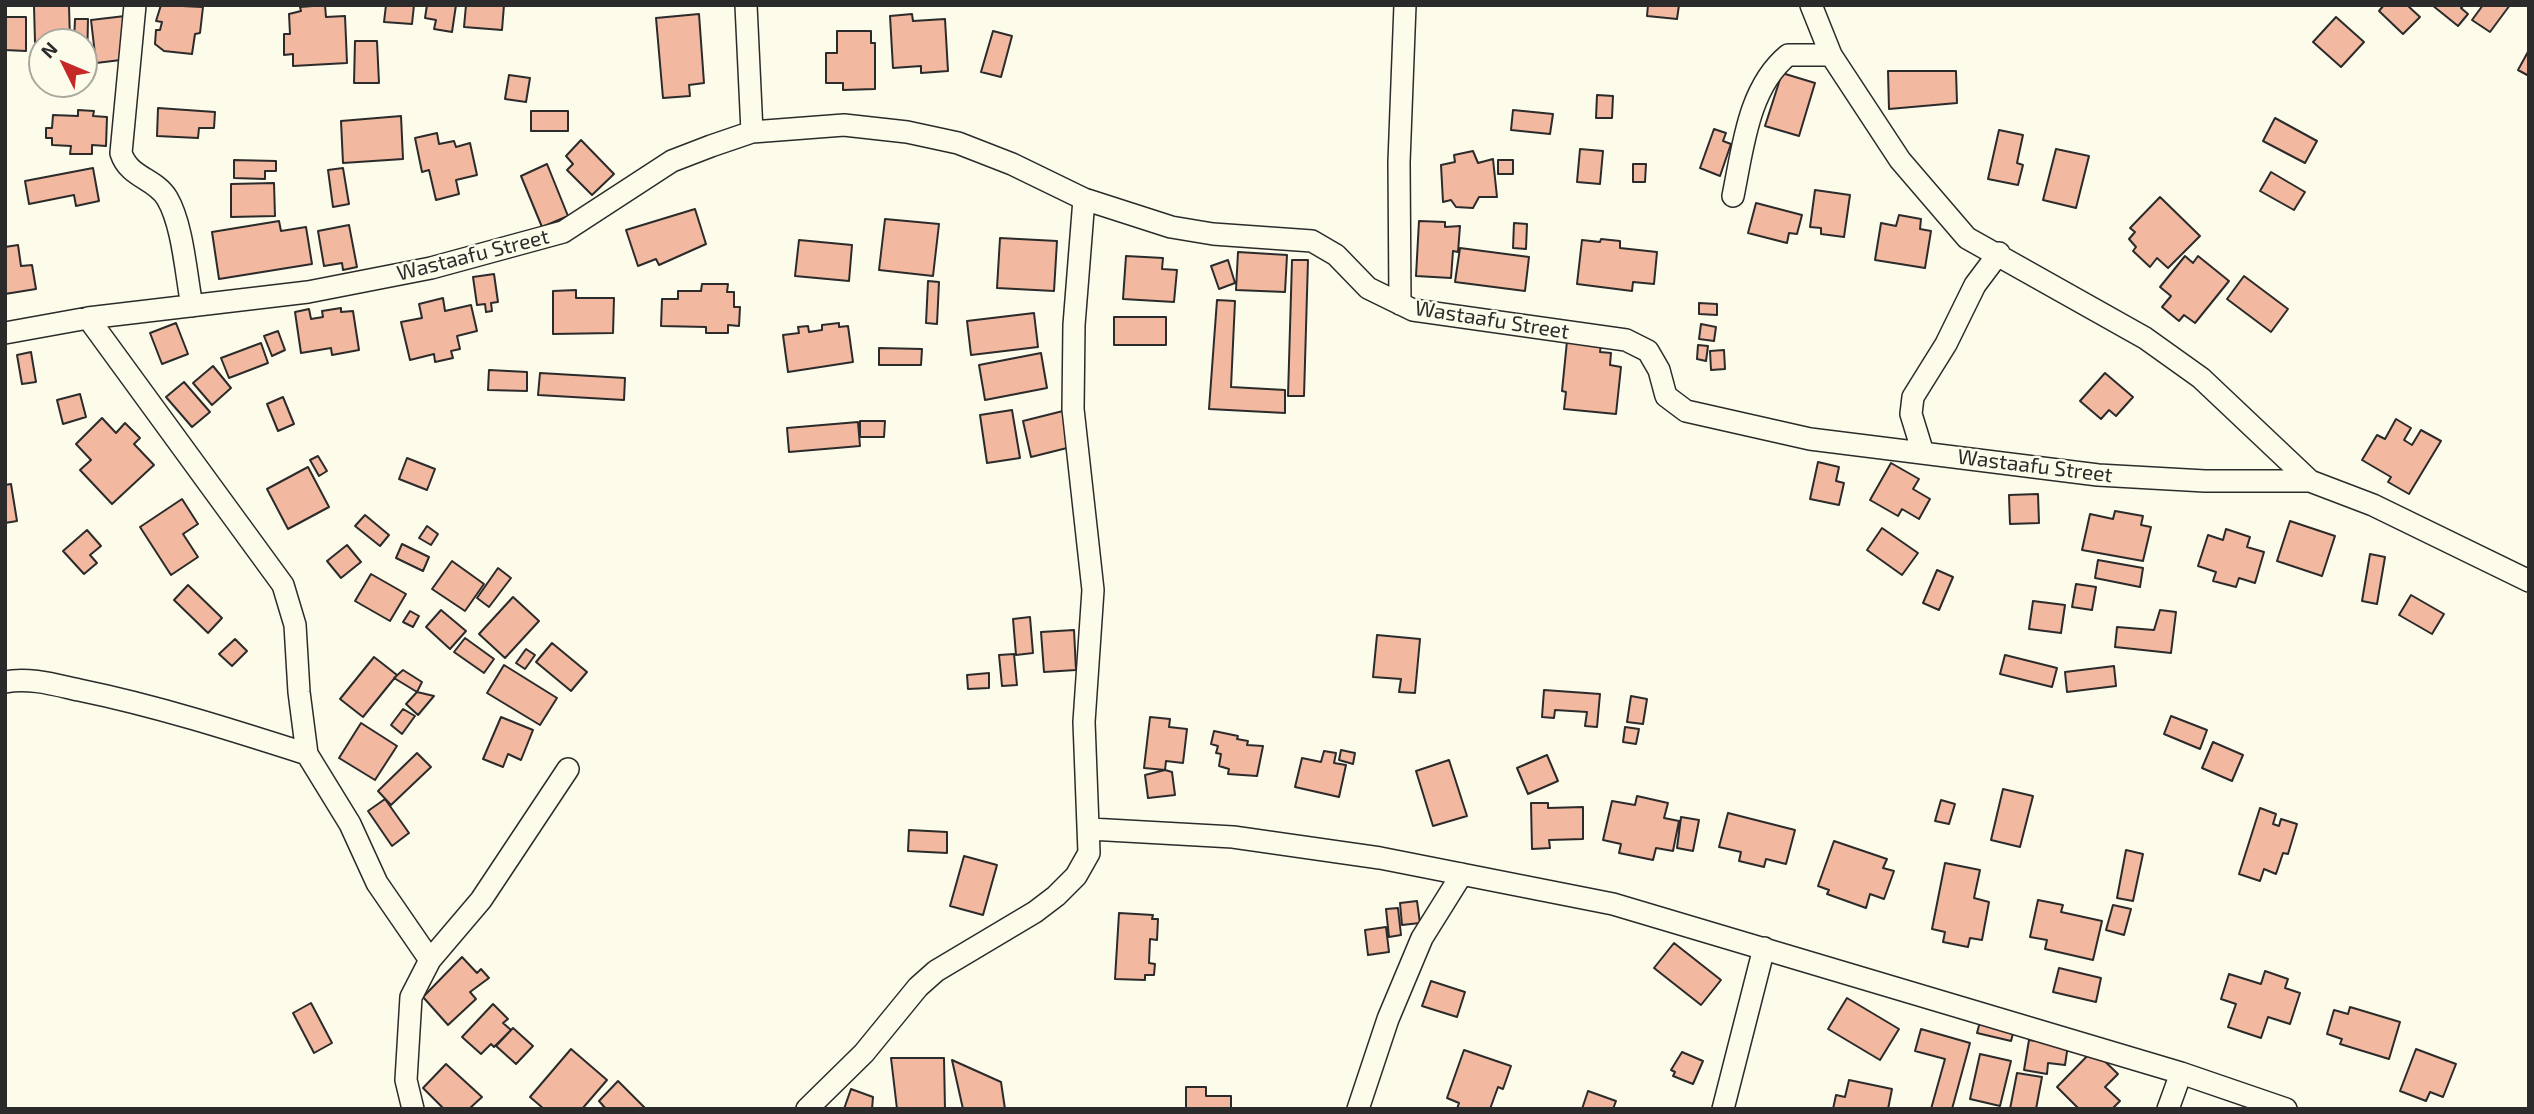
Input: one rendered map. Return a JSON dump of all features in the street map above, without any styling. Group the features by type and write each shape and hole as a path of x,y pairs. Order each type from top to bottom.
{"street":[{"path":"135,5 121,153 131,171 166,196 174,216 192,306"},
{"path":"746,5 752,132"},
{"path":"1400,304 1399,162 1405,5"},
{"path":"1811,5 1831,55 1900,160 1967,238 1999,253 2145,338 2201,378 2310,481"},
{"path":"1733,196 1752,108 1770,72 1788,55 1831,55"},
{"name":"Wastaafu Street","path":"5,333 88,318 322,290 430,268 553,235 598,211 633,184 672,161 752,132 844,125 907,132 958,143 1012,164 1084,199 1171,227 1213,234 1312,241 1336,255 1368,288 1413,310 1626,340 1648,351 1659,370 1665,396 1686,411 1810,439 2098,475 2205,481 2310,481 2373,505 2529,581"},
{"path":"807,1109 864,1053 927,979 1056,896 1076,876 1089,853 1084,722 1093,590 1073,409 1074,325 1084,199"},
{"path":"1923,453 1911,414 1913,397 1953,331 1975,285 1999,253"},
{"path":"88,318 283,585 295,625 299,692 307,754 350,824 377,883 430,960"},
{"path":"5,682 16,679 53,684 121,699 307,754"},
{"path":"413,1109 406,1080 411,997 430,960 481,900 568,769"},
{"path":"1090,829 1233,837 1380,858 1613,904 2181,1073 2286,1109"},
{"path":"1358,1109 1388,1020 1422,938 1462,874"},
{"path":"1723,1109 1764,948"},
{"path":"2168,1109 2181,1073"}],"building":[{"path":"69,5 70,28 35,28 34,6"},
{"path":"161,5 203,7 200,33 195,34 192,54 164,51 155,44 156,30 160,30 162,22 156,21"},
{"path":"325,5 326,17 345,16 347,63 293,66 293,54 284,55 284,34 290,34 289,14 301,11 300,7"},
{"path":"386,5 414,5 412,24 384,22"},
{"path":"427,5 456,5 452,32 434,29 436,20 425,18"},
{"path":"466,5 504,5 502,30 464,27"},
{"path":"1648,5 1679,5 1677,19 1647,16"},
{"path":"2384,5 2407,5 2420,17 2403,34 2379,11"},
{"path":"2432,5 2464,5 2461,8 2468,14 2458,26"},
{"path":"2483,5 2510,5 2490,32 2472,20"},
{"path":"699,14 704,83 689,85 690,96 663,98 656,18"},
{"path":"912,14 913,21 945,19 948,71 921,73 921,66 893,68 890,16"},
{"path":"125,16 129,59 98,63 98,28 92,28 91,20"},
{"path":"5,17 26,17 26,51 5,50"},
{"path":"2336,17 2364,42 2341,67 2313,42"},
{"path":"75,19 88,19 88,28 75,28"},
{"path":"837,31 871,31 871,43 875,43 875,89 843,90 843,83 826,83 826,53 837,53"},
{"path":"993,31 1012,36 1001,77 981,72"},
{"path":"355,41 377,41 379,83 354,83"},
{"path":"2529,50 2529,76 2518,70"},
{"path":"1888,71 1956,71 1957,103 1889,109"},
{"path":"1782,73 1815,83 1799,136 1765,126"},
{"path":"509,75 530,78 526,102 505,99"},
{"path":"1597,95 1613,96 1612,118 1596,118"},
{"path":"158,108 215,112 214,128 199,128 198,138 157,136"},
{"path":"78,110 94,111 93,116 107,117 106,146 92,145 92,154 70,154 71,146 52,145 52,138 46,138 46,128 52,128 53,115 78,116"},
{"path":"1513,110 1553,114 1550,134 1511,130"},
{"path":"531,111 568,111 568,131 531,131"},
{"path":"401,116 403,159 343,163 341,121"},
{"path":"2275,118 2317,141 2305,163 2263,141"},
{"path":"1714,129 1726,133 1723,141 1731,144 1720,176 1700,168"},
{"path":"1999,130 2023,135 2017,163 2023,165 2018,185 1988,179"},
{"path":"437,133 439,144 454,141 456,147 470,143 477,175 456,180 459,194 436,200 429,170 422,172 415,138"},
{"path":"581,140 614,174 592,195 567,170 573,164 566,156"},
{"path":"1580,149 1603,151 1600,184 1577,182"},
{"path":"2056,149 2089,156 2076,208 2043,200"},
{"path":"1473,151 1478,163 1493,159 1497,197 1479,197 1473,208 1456,207 1451,200 1443,202 1441,165 1455,162 1454,155"},
{"path":"234,160 276,161 276,171 265,171 265,179 234,178"},
{"path":"1498,160 1513,160 1513,174 1498,174"},
{"path":"547,164 568,216 542,227 521,176"},
{"path":"1633,164 1646,164 1645,182 1633,182"},
{"path":"93,168 99,201 76,206 74,195 29,204 25,181"},
{"path":"343,168 349,204 333,207 328,170"},
{"path":"2271,172 2305,192 2294,210 2260,191"},
{"path":"274,183 275,216 231,217 231,184"},
{"path":"1815,190 1850,195 1844,237 1821,234 1821,228 1810,227"},
{"path":"2160,197 2200,236 2168,268 2157,258 2150,267 2133,251 2136,247 2129,239 2135,232 2130,228"},
{"path":"1756,203 1802,215 1797,234 1789,233 1787,243 1748,233"},
{"path":"695,209 706,244 659,265 656,259 638,266 626,230"},
{"path":"1899,215 1921,219 1920,229 1931,231 1925,268 1875,260 1881,223 1896,226"},
{"path":"885,219 939,224 933,276 879,270"},
{"path":"279,221 281,231 306,227 312,264 219,279 212,232"},
{"path":"1419,221 1445,222 1445,227 1460,226 1458,252 1453,251 1451,278 1416,276"},
{"path":"1514,223 1527,224 1526,249 1513,248"},
{"path":"349,225 357,267 343,270 342,263 324,266 318,231"},
{"path":"1000,238 1057,241 1054,291 997,288"},
{"path":"1601,239 1620,241 1620,248 1657,252 1654,284 1633,282 1632,291 1577,284 1582,240 1600,242"},
{"path":"799,240 852,245 849,281 795,276"},
{"path":"18,245 21,266 32,265 36,289 5,294 5,247"},
{"path":"1460,248 1529,257 1525,291 1455,282"},
{"path":"1238,252 1287,255 1285,292 1236,290"},
{"path":"1126,256 1163,258 1162,269 1177,270 1174,302 1123,299"},
{"path":"2185,256 2193,263 2198,256 2229,281 2195,323 2184,315 2179,321 2162,307 2171,296 2160,287"},
{"path":"1228,260 1235,283 1219,289 1211,266"},
{"path":"1292,260 1308,260 1304,396 1288,396"},
{"path":"494,274 498,302 491,303 492,311 486,312 485,304 477,305 473,277"},
{"path":"2244,276 2288,309 2271,332 2227,299"},
{"path":"928,281 939,282 937,324 926,323"},
{"path":"702,284 728,284 727,292 734,292 734,307 740,307 739,326 728,325 728,333 706,333 706,327 661,326 662,299 678,299 678,291 701,291"},
{"path":"576,290 576,298 614,298 613,333 553,334 553,291"},
{"path":"443,298 445,311 471,305 477,331 457,336 460,349 451,351 453,358 435,362 434,354 410,360 401,322 422,318 419,304"},
{"path":"1217,300 1235,301 1231,387 1285,390 1285,413 1209,409"},
{"path":"1699,303 1717,304 1717,315 1699,314"},
{"path":"341,308 341,312 353,311 359,350 332,355 331,348 301,353 295,312 309,309 311,319 323,317 322,311"},
{"path":"1034,313 1038,347 971,355 967,321"},
{"path":"1114,317 1166,317 1166,345 1114,345"},
{"path":"176,323 188,354 162,364 150,333"},
{"path":"839,323 839,327 848,326 853,362 788,372 783,335 799,333 798,327 808,326 809,332 822,330 822,325"},
{"path":"1701,324 1716,327 1714,341 1699,339"},
{"path":"278,331 285,350 272,356 264,336"},
{"path":"1567,341 1601,344 1600,352 1611,353 1610,365 1621,367 1616,414 1564,409 1566,392 1562,391"},
{"path":"261,343 268,363 229,378 221,358"},
{"path":"1698,345 1708,346 1706,361 1697,359"},
{"path":"879,348 922,349 921,365 879,365"},
{"path":"1724,350 1725,369 1711,370 1710,351"},
{"path":"31,352 36,382 22,384 17,355"},
{"path":"1041,353 1047,388 985,400 979,365"},
{"path":"213,366 231,388 212,405 193,383"},
{"path":"489,370 527,372 527,391 488,390"},
{"path":"540,373 625,378 624,400 538,395"},
{"path":"2105,373 2133,397 2116,416 2109,410 2101,419 2080,401"},
{"path":"184,382 210,412 192,427 166,397"},
{"path":"80,394 86,417 63,424 57,400"},
{"path":"283,397 294,424 278,431 267,404"},
{"path":"1012,410 1020,458 987,463 980,415"},
{"path":"1063,411 1071,447 1031,457 1023,421"},
{"path":"102,418 116,433 125,423 140,438 134,444 154,465 112,504 80,470 91,460 76,444"},
{"path":"2396,419 2411,428 2404,440 2412,445 2421,430 2441,441 2409,494 2388,482 2391,477 2362,460 2377,435 2385,439"},
{"path":"860,421 885,421 884,437 860,437"},
{"path":"858,422 860,446 789,452 787,428"},
{"path":"318,456 327,471 319,476 310,460"},
{"path":"407,458 435,469 427,490 399,479"},
{"path":"1818,462 1839,467 1836,481 1844,483 1839,505 1810,499"},
{"path":"1891,463 1919,479 1913,489 1930,499 1919,519 1902,509 1898,516 1870,500"},
{"path":"308,467 329,507 288,529 267,489"},
{"path":"11,484 17,521 5,523 5,485"},
{"path":"2038,494 2039,523 2010,524 2009,495"},
{"path":"182,499 198,524 183,534 198,557 171,575 140,527"},
{"path":"2115,511 2143,516 2141,525 2151,527 2143,561 2082,550 2090,514 2113,519"},
{"path":"365,515 389,535 380,546 355,526"},
{"path":"2290,521 2335,536 2322,576 2277,561"},
{"path":"427,526 438,534 431,545 419,538"},
{"path":"1882,528 1918,553 1902,575 1867,550"},
{"path":"2226,529 2250,537 2247,547 2264,552 2255,583 2239,578 2236,587 2213,581 2216,572 2198,566 2208,535 2223,540"},
{"path":"87,530 101,546 90,555 97,563 84,574 63,551"},
{"path":"402,544 429,557 423,571 396,558"},
{"path":"347,545 361,562 341,578 327,561"},
{"path":"2370,554 2385,557 2377,604 2362,601"},
{"path":"2098,560 2143,568 2140,587 2095,578"},
{"path":"452,561 484,584 465,611 432,589"},
{"path":"498,568 511,578 489,607 477,598"},
{"path":"1937,570 1953,577 1939,610 1923,603"},
{"path":"371,574 406,594 390,621 355,601"},
{"path":"2076,584 2096,587 2092,610 2072,607"},
{"path":"188,585 222,618 208,633 174,600"},
{"path":"2411,595 2444,614 2432,634 2399,615"},
{"path":"513,597 539,621 505,658 479,634"},
{"path":"2033,601 2065,605 2061,633 2029,629"},
{"path":"441,610 466,631 450,649 426,627"},
{"path":"2160,610 2176,612 2171,653 2115,647 2117,627 2154,630"},
{"path":"410,611 419,616 413,627 403,622"},
{"path":"1030,617 1033,653 1016,655 1013,619"},
{"path":"1074,630 1076,670 1044,672 1041,632"},
{"path":"1377,635 1420,639 1415,693 1399,692 1401,679 1373,677"},
{"path":"465,638 494,659 484,673 454,652"},
{"path":"235,639 247,651 232,666 219,654"},
{"path":"552,643 587,672 571,691 536,662"},
{"path":"526,649 535,655 525,669 516,663"},
{"path":"1014,654 1017,685 1002,686 999,655"},
{"path":"2005,655 2057,668 2052,687 2000,674"},
{"path":"374,657 397,675 363,717 340,699"},
{"path":"504,665 557,698 540,725 487,693"},
{"path":"2114,666 2116,686 2067,692 2065,672"},
{"path":"403,670 422,682 417,692 394,678"},
{"path":"989,673 989,688 968,689 967,675"},
{"path":"1544,690 1600,694 1597,727 1585,726 1587,712 1555,710 1554,718 1542,717"},
{"path":"417,692 434,696 418,715 406,704"},
{"path":"1631,696 1647,699 1643,724 1627,722"},
{"path":"403,709 415,716 402,734 391,725"},
{"path":"2171,716 2207,730 2200,749 2164,734"},
{"path":"501,717 533,730 521,760 508,754 503,767 483,759"},
{"path":"1150,717 1170,719 1169,727 1187,729 1183,763 1166,761 1165,770 1144,768"},
{"path":"361,723 397,746 375,780 339,758"},
{"path":"1625,727 1639,729 1636,744 1623,742"},
{"path":"1214,731 1238,736 1237,739 1248,741 1247,745 1263,746 1257,776 1228,774 1229,769 1219,766 1221,754 1216,753 1218,746 1211,744"},
{"path":"2213,742 2243,755 2232,781 2202,768"},
{"path":"1341,750 1355,753 1353,764 1339,760"},
{"path":"1324,751 1336,753 1334,763 1346,765 1339,797 1295,787 1302,758 1321,762"},
{"path":"417,753 431,767 391,805 378,791"},
{"path":"1547,755 1558,781 1528,794 1517,768"},
{"path":"1449,760 1467,816 1433,826 1416,771"},
{"path":"1165,770 1172,772 1175,795 1148,798 1145,775"},
{"path":"2003,789 2033,796 2020,847 1991,840"},
{"path":"1637,796 1668,803 1664,818 1679,821 1673,851 1656,848 1653,860 1619,853 1621,844 1603,840 1612,801 1635,805"},
{"path":"385,799 409,833 392,846 368,811"},
{"path":"1941,800 1955,804 1949,824 1935,821"},
{"path":"1531,803 1548,803 1548,808 1583,807 1583,839 1549,840 1550,848 1532,849"},
{"path":"2260,808 2276,814 2273,824 2279,826 2281,819 2297,824 2288,854 2283,853 2276,874 2264,869 2260,881 2239,874"},
{"path":"1728,813 1795,830 1786,864 1766,859 1764,867 1739,861 1741,852 1719,847"},
{"path":"1681,817 1699,820 1693,851 1677,848"},
{"path":"909,830 947,832 947,853 908,851"},
{"path":"1834,841 1887,859 1883,868 1894,871 1884,899 1870,894 1866,908 1827,894 1829,890 1818,886"},
{"path":"2126,850 2143,854 2133,901 2117,898"},
{"path":"964,856 997,865 983,915 950,906"},
{"path":"1945,863 1980,870 1974,898 1989,902 1982,940 1970,938 1968,947 1943,942 1945,932 1932,929"},
{"path":"2038,900 2063,905 2061,912 2102,921 2093,960 2045,949 2047,940 2030,937"},
{"path":"1417,901 1420,923 1402,925 1400,903"},
{"path":"2113,905 2131,909 2124,935 2106,930"},
{"path":"1398,908 1401,935 1389,937 1386,909"},
{"path":"1119,913 1153,915 1152,919 1158,919 1157,940 1150,939 1149,963 1155,964 1154,975 1145,975 1145,980 1115,979"},
{"path":"1386,927 1389,952 1368,955 1365,930"},
{"path":"1674,943 1721,980 1701,1005 1654,968"},
{"path":"462,957 477,973 481,969 489,978 470,992 476,999 448,1025 423,997"},
{"path":"2059,968 2101,978 2096,1002 2053,992"},
{"path":"2265,971 2288,979 2285,988 2300,993 2290,1024 2268,1017 2261,1038 2228,1027 2236,1004 2221,999 2229,974 2261,984"},
{"path":"1431,981 1465,992 1457,1017 1422,1006"},
{"path":"1847,998 1899,1029 1880,1060 1828,1029"},
{"path":"311,1003 332,1043 314,1053 293,1013"},
{"path":"493,1004 508,1019 503,1023 511,1030 494,1047 491,1044 481,1054 462,1037"},
{"path":"2350,1007 2400,1022 2389,1059 2340,1044 2342,1039 2327,1034 2334,1010 2348,1014"},
{"path":"1981,1018 2015,1026 2011,1041 1977,1033"},
{"path":"513,1028 533,1046 516,1064 496,1046"},
{"path":"1921,1029 1970,1043 1952,1109 1931,1109 1945,1059 1915,1051"},
{"path":"2029,1040 2068,1045 2065,1065 2048,1063 2047,1074 2024,1070"},
{"path":"571,1049 607,1080 582,1109 544,1109 530,1097"},
{"path":"2416,1049 2456,1064 2443,1097 2430,1092 2426,1101 2400,1091"},
{"path":"1464,1050 1511,1066 1503,1089 1498,1087 1490,1109 1457,1109 1459,1103 1447,1098"},
{"path":"2093,1050 2118,1074 2105,1087 2120,1101 2112,1109 2079,1109 2057,1087"},
{"path":"1682,1052 1703,1061 1693,1084 1673,1076 1675,1072 1671,1070"},
{"path":"1980,1054 2011,1061 2000,1106 1970,1099"},
{"path":"891,1058 944,1058 945,1109 897,1109"},
{"path":"952,1060 1001,1082 1005,1109 963,1109"},
{"path":"446,1064 482,1097 469,1109 444,1109 423,1088"},
{"path":"2017,1073 2042,1077 2036,1109 2010,1109"},
{"path":"1849,1080 1892,1089 1888,1109 1833,1109 1836,1095 1845,1097"},
{"path":"618,1081 646,1109 606,1109 599,1101"},
{"path":"1186,1087 1206,1087 1206,1096 1231,1096 1231,1109 1186,1109"},
{"path":"851,1089 873,1097 872,1109 844,1109"},
{"path":"1588,1091 1616,1101 1613,1109 1582,1109"}]}
